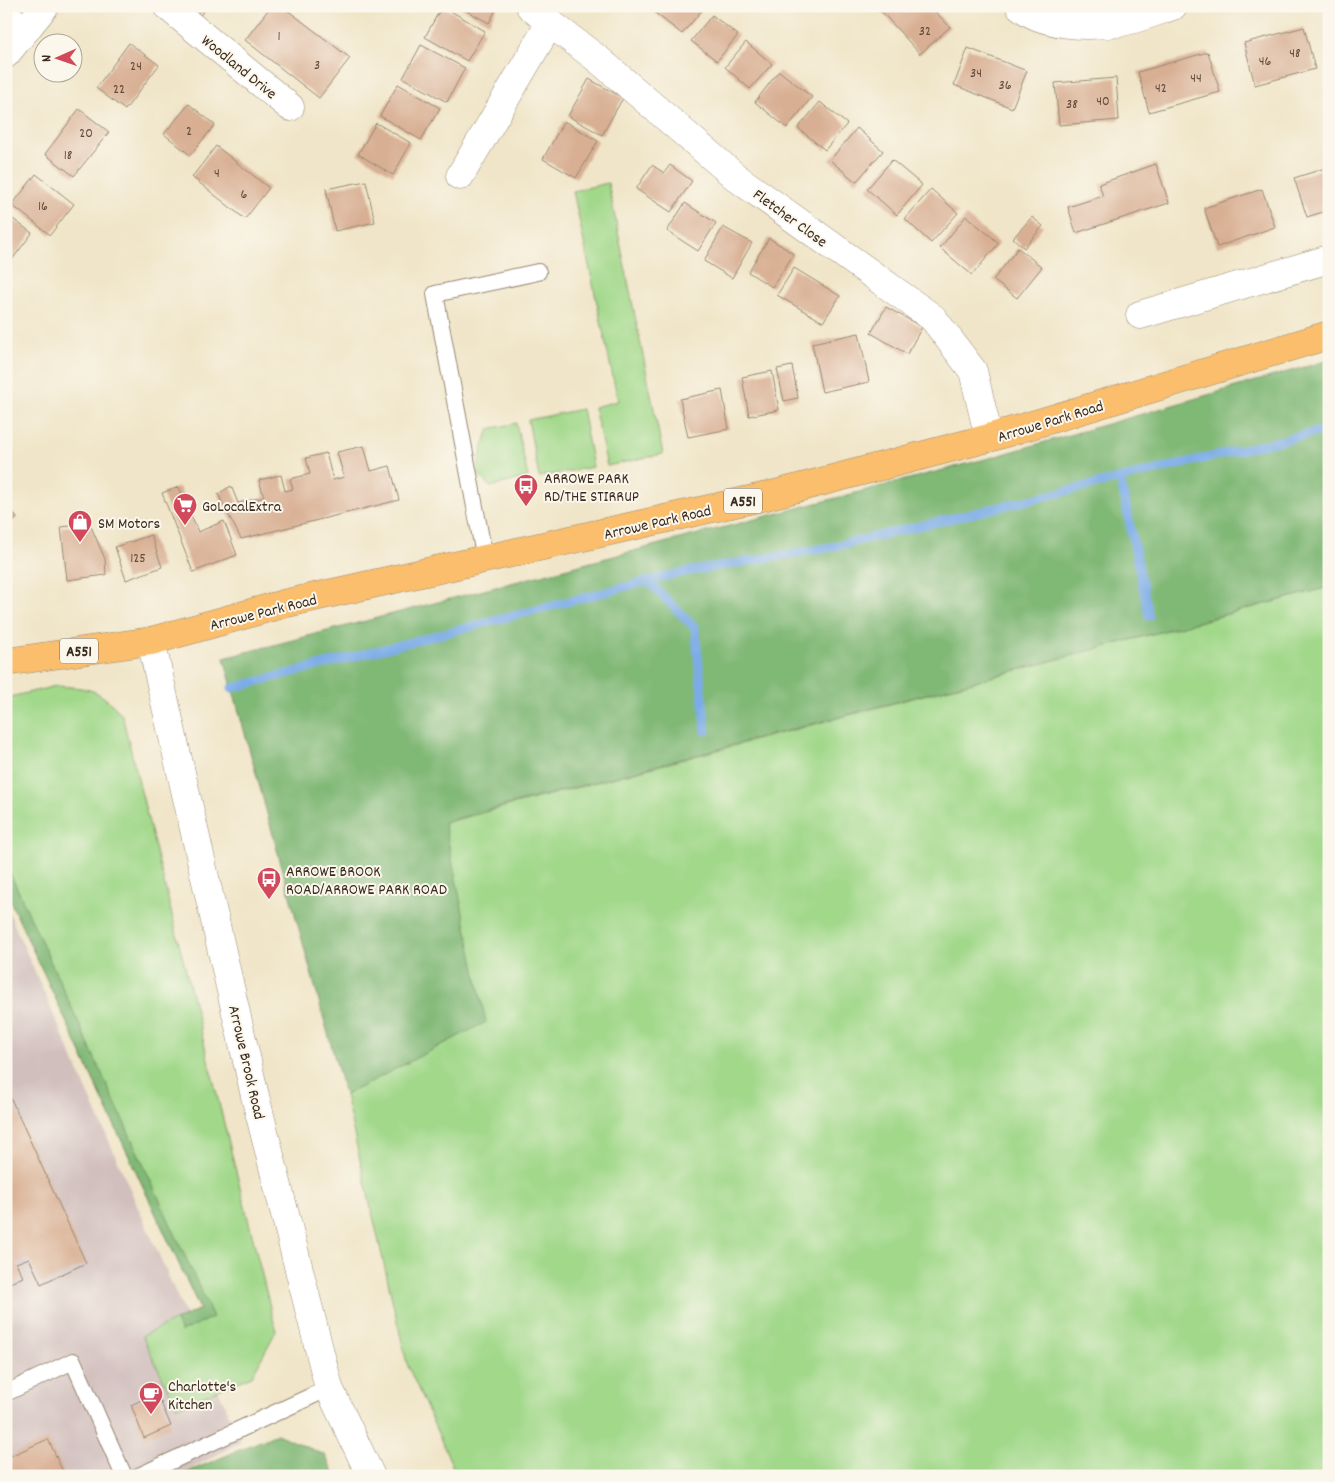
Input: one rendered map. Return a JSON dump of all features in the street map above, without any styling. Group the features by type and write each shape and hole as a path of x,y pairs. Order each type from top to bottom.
{"main road":[{"name":"Arrowe Park Road","path":"6,662 151,640 282,604 767,496 989,438 1329,335"}],"street":[{"path":"6,54 16,23 45,6"},
{"name":"Woodland Drive","path":"167,6 290,107"},
{"path":"1020,6 1030,15 1071,24 1117,23 1172,6"},
{"name":"Fletcher Close","path":"460,176 540,14 599,60 737,178 933,318 973,371 989,438"},
{"path":"1140,315 1329,259"},
{"name":"Arrowe Brook Road","path":"151,640 255,1096 329,1388 371,1476"}],"lane":[{"path":"484,560 434,294 538,272"},
{"path":"6,1393 73,1361 124,1476"},
{"path":"139,1476 329,1388"}],"shaded area":[{"path":"6,906 241,1442 177,1476 6,1476"}],"green space":[{"path":"608,183 663,454 607,466 594,407 618,401 573,191"},
{"path":"1329,360 1329,587 444,822 486,1022 345,1095 224,658 993,457"},
{"path":"582,409 593,467 539,477 528,420"},
{"path":"516,423 528,477 490,487 477,473 489,429"},
{"path":"1329,587 1329,1476 457,1476 407,1364 345,1095 485,1022 444,823"},
{"path":"56,686 85,689 100,694 122,715 276,1331 252,1376 177,1407 142,1336 200,1309 6,892 6,698"},
{"path":"6,864 213,1317 181,1332 176,1321 200,1309 6,892"},
{"path":"277,1434 325,1455 335,1476 178,1476"}],"building":[{"path":"187,6 207,6 199,17"},
{"path":"271,6 282,6 350,58 319,98 245,40"},
{"path":"442,6 485,31 467,61 425,37"},
{"path":"458,6 498,6 489,23"},
{"path":"658,6 699,6 703,9 682,34 654,12"},
{"path":"884,6 930,6 950,27 920,54 880,10"},
{"path":"712,15 738,35 717,61 691,41"},
{"path":"1304,27 1315,69 1255,85 1244,43"},
{"path":"746,42 772,64 750,89 725,67"},
{"path":"129,43 159,65 125,110 96,88"},
{"path":"421,45 465,68 447,102 403,78"},
{"path":"968,48 1027,71 1012,108 954,85"},
{"path":"1208,52 1220,92 1149,112 1138,72"},
{"path":"779,71 812,97 787,128 755,102"},
{"path":"1116,78 1119,120 1059,125 1055,83"},
{"path":"589,79 623,98 602,135 568,116"},
{"path":"398,84 440,108 421,140 380,116"},
{"path":"820,102 847,124 825,150 798,128"},
{"path":"189,104 215,125 190,155 164,134"},
{"path":"79,109 109,132 74,176 45,154"},
{"path":"564,121 598,141 576,178 543,159"},
{"path":"376,123 411,143 393,175 358,154"},
{"path":"857,128 883,151 856,182 830,160"},
{"path":"216,146 269,188 245,219 192,177"},
{"path":"892,160 922,185 897,215 867,189"},
{"path":"1156,164 1169,203 1076,233 1068,207 1103,196 1099,184"},
{"path":"652,165 664,173 670,165 692,181 671,212 636,189"},
{"path":"1329,167 1329,210 1307,217 1294,178"},
{"path":"36,174 74,204 50,235 12,205"},
{"path":"366,181 375,222 335,231 326,189"},
{"path":"931,189 958,213 931,243 905,219"},
{"path":"1262,189 1275,227 1217,247 1204,208"},
{"path":"685,203 716,223 698,251 667,231"},
{"path":"6,214 32,233 6,268"},
{"path":"966,216 999,243 972,275 940,248"},
{"path":"1032,217 1043,226 1024,248 1013,238"},
{"path":"723,227 752,243 732,278 704,261"},
{"path":"769,238 794,254 772,287 748,272"},
{"path":"1018,248 1042,267 1017,298 993,280"},
{"path":"794,268 840,296 823,322 777,295"},
{"path":"886,307 922,327 907,354 871,333"},
{"path":"859,333 869,382 822,392 812,343"},
{"path":"792,366 798,398 784,401 777,369"},
{"path":"772,371 779,410 749,416 742,377"},
{"path":"722,390 729,429 688,437 680,399"},
{"path":"364,446 371,471 390,466 399,500 241,539 218,494 231,486 238,503 264,497 259,480 281,475 285,491 293,489 290,479 310,474 306,458 326,453 333,480 344,477 337,452"},
{"name":"GoLocalExtra","path":"179,487 198,532 224,521 237,555 193,572 162,493"},
{"path":"6,505 17,518 6,527"},
{"name":"SM Motors","path":"90,524 105,559 106,575 67,580 61,527"},
{"path":"151,535 162,567 126,580 115,547"},
{"path":"6,1088 86,1263 41,1284 29,1258 16,1263 23,1277 6,1285"},
{"name":"Charlotte's Kitchen","path":"157,1393 171,1426 144,1438 131,1405"},
{"path":"48,1439 65,1476 6,1476 6,1458"}],"waterway":[{"path":"232,688 679,573 831,547 1329,429"},
{"path":"1120,478 1149,616"},
{"path":"648,581 695,628 706,731"}],"place":[{"name":"ARROWE PARK RD/THE STIRRUP","path":"526,507"},
{"name":"GoLocalExtra","path":"185,526"},
{"name":"SM Motors","path":"80,543"},
{"name":"ARROWE BROOK ROAD/ARROWE PARK ROAD","path":"269,900"},
{"name":"Charlotte's Kitchen","path":"151,1415"}]}
